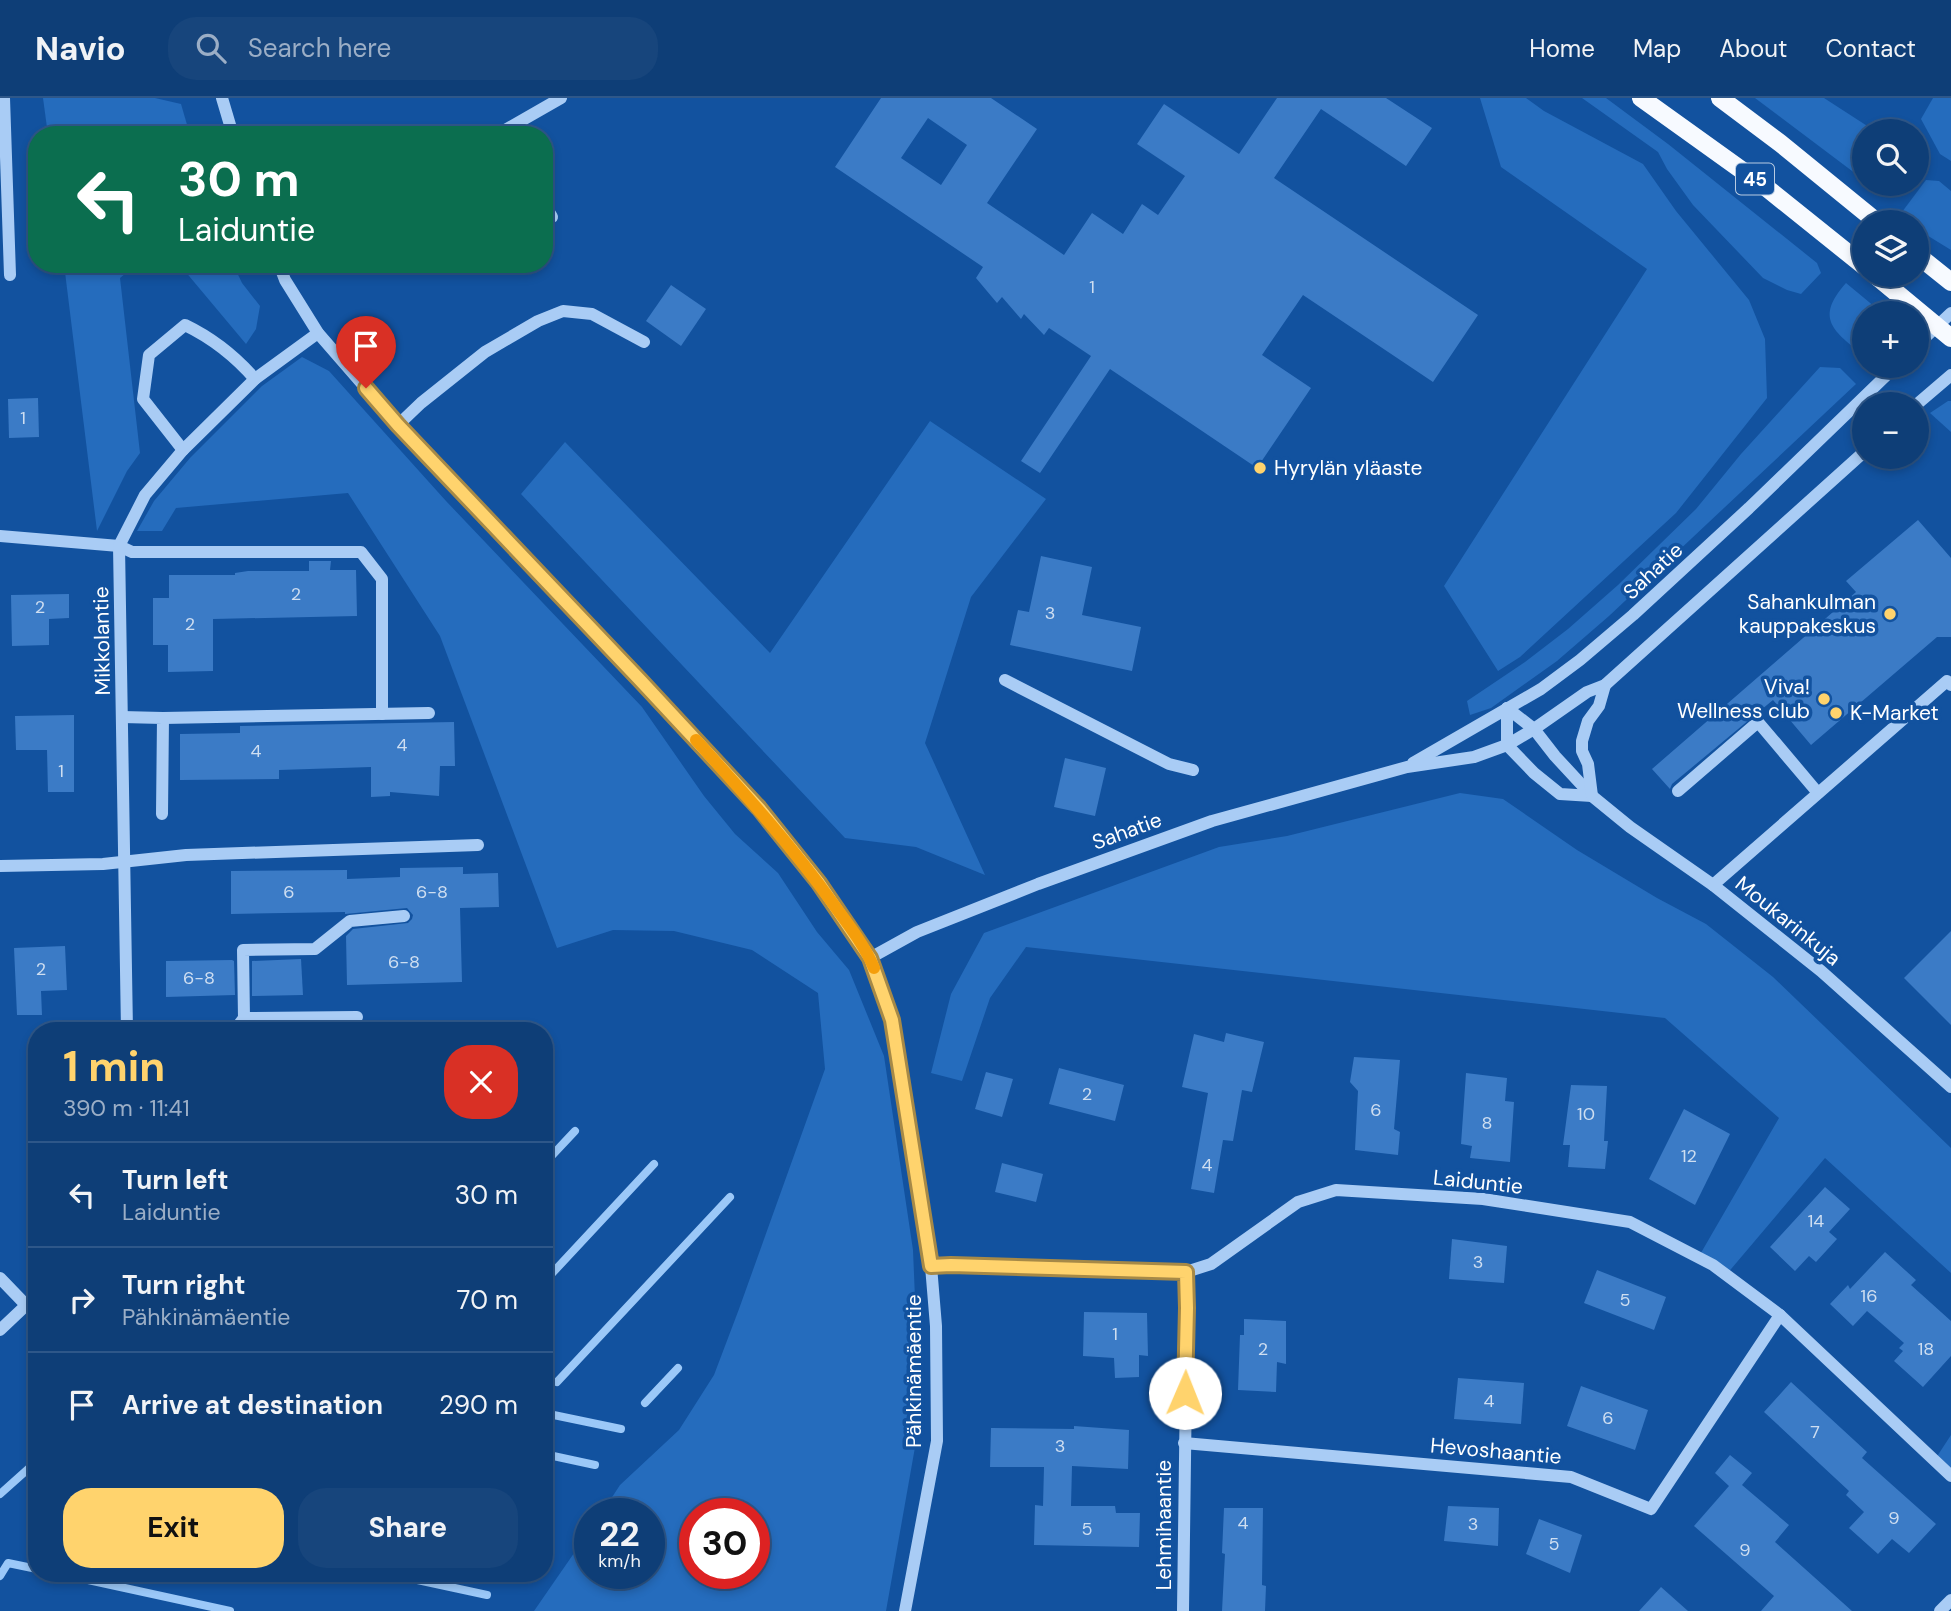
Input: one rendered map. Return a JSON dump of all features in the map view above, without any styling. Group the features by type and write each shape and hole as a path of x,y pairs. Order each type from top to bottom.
{"main road":[{"name":"45","path":"1641,98 1768,189 1852,256"},
{"name":"45","path":"1720,98 1862,210"},
{"path":"1929,264 1951,282"},
{"path":"1892,287 1947,326"}],"street":[{"path":"4,98 10,275"},
{"path":"222,98 230,126"},
{"path":"512,126 561,98"},
{"name":"Pähkinämäentie","path":"282,273 318,333 398,425 759,808 819,883 870,958 892,1020 931,1266 936,1326 936,1441 905,1611"},
{"path":"398,425 485,352 538,321 564,311 592,314 644,342"},
{"path":"183,450 143,399 149,355 185,325 208,336 245,366 256,379"},
{"path":"1929,338 1947,326"},
{"name":"Mikkolantie","path":"127,1022 119,546 145,495 183,450 256,379 318,333"},
{"path":"1929,394 1951,375"},
{"name":"Sahatie","path":"1407,767 1551,682 1580,660 1749,508 1884,378"},
{"name":"Sahatie","path":"870,958 917,932 1212,821 1407,767 1474,757 1507,745 1587,692 1605,685 1852,463"},
{"path":"0,536 119,546 132,552 361,552 382,579 382,714"},
{"path":"1005,680 1169,764 1193,770"},
{"path":"1713,885 1947,681 1951,685"},
{"path":"1507,708 1507,745 1534,773 1560,794 1592,796 1588,764 1581,741 1588,721 1599,706 1605,685"},
{"name":"Moukarinkuja","path":"1507,708 1534,729 1592,796 1630,827 1713,885 1821,971 1951,1087"},
{"path":"122,717 429,713"},
{"path":"162,814 163,718"},
{"path":"1678,791 1758,722 1818,793"},
{"path":"0,866 103,864 186,855 478,845"},
{"path":"241,1022 244,1018 243,950 315,949 350,921 404,916"},
{"path":"244,1018 357,1017"},
{"name":"Laiduntie","path":"931,1266 1186,1272 1210,1264 1298,1202 1336,1190 1483,1199 1630,1222 1713,1265 1780,1315 1951,1476"},
{"name":"Lehmihaantie","path":"1183,1611 1186,1272"},
{"path":"0,1278 26,1305 0,1330"},
{"name":"Hevoshaantie","path":"1184,1443 1571,1477 1651,1509 1780,1315"},
{"path":"1940,1611 1951,1600"}],"shaded area":[{"path":"43,98 155,98 181,104 187,126 47,126"},
{"path":"1480,98 1526,98 1544,111 1643,164 1676,211 1749,300 1765,339 1767,398 1676,513 1520,657 1498,671 1444,586 1647,269 1501,167"},
{"path":"1582,98 1606,98 1817,263 1821,273 1801,294 1763,278 1693,205 1658,152"},
{"path":"1755,98 1824,98 1856,119 1852,119 1852,171"},
{"path":"1933,98 1951,98 1951,161 1940,154 1929,134 1929,119 1921,119"},
{"path":"1929,180 1939,181 1951,191 1951,250 1929,236 1929,210 1904,210 1914,196 1929,196"},
{"path":"65,273 126,273 120,278 140,453 127,471 97,531"},
{"path":"187,273 237,273 260,306 256,329 246,344"},
{"path":"1846,283 1868,301 1852,301 1852,346 1832,324 1831,306"},
{"path":"302,357 329,371 446,501 642,707 704,796 735,834 778,873 817,932 849,970 884,1056 913,1250 920,1419 886,1611 534,1611 574,1553 574,1589 665,1589 665,1498 611,1498 620,1485 679,1430 714,1375 825,1069 818,993 752,950 674,931 613,930 557,948 440,636 348,493 176,508 162,531 137,531 154,501 190,458 262,386"},
{"path":"1820,367 1840,368 1856,384 1609,616 1557,661 1491,708 1470,715 1467,701 1568,629 1696,509 1741,454"},
{"path":"1951,401 1951,432 1930,413"},
{"path":"930,421 1046,499 971,597 925,743 985,875 916,847 845,838 521,494 565,442 770,653"},
{"path":"1460,793 1503,799 1577,850 1706,924 1773,977 1951,1148 1951,1273 1825,1158 1726,1275 1698,1258 1779,1118 1665,1018 1026,947 990,998 962,1081 931,1073 951,994 984,933 1219,847 1287,836"},
{"path":"1951,1435 1951,1476 1934,1461"}],"building":[{"path":"881,98 991,98 1037,129 987,203 1064,255 1092,213 1123,234 1142,204 1158,215 1185,176 1137,144 1164,104 1239,154 1277,98 1386,98 1432,128 1406,166 1321,109 1274,178 1478,315 1433,382 1303,295 1262,355 1311,388 1257,468 1110,369 1040,473 1021,461 1091,356 1049,328 1044,335 1024,314 1021,319 1002,297 997,303 976,278 983,267 835,167","holes":["928,118 967,145 941,185 901,158"]},
{"path":"671,285 706,309 681,346 646,321"},
{"path":"38,398 39,437 9,438 8,399"},
{"name":"Sahankulman kauppakeskus","path":"1918,520 1951,558 1951,637 1937,637 1811,745 1773,700 1672,784 1670,789 1652,769 1856,592 1846,581"},
{"path":"1041,556 1092,567 1082,615 1141,627 1132,671 1010,645 1018,610 1029,612"},
{"path":"309,561 331,561 330,570 356,570 357,616 213,619 213,671 168,672 168,645 153,645 153,598 169,598 169,575 309,571"},
{"path":"69,594 69,618 49,619 49,645 12,646 11,595"},
{"path":"74,715 74,792 48,792 47,750 16,750 15,716"},
{"path":"454,722 455,766 440,766 439,796 390,792 390,796 371,797 371,767 279,770 279,779 180,780 180,734 240,733 240,726"},
{"path":"1065,758 1106,768 1095,816 1054,807"},
{"path":"463,867 463,874 498,873 499,907 460,908 462,982 347,985 346,936 353,929 408,923 413,915 407,908 345,914 231,914 231,871 347,870 347,879 400,877 400,868"},
{"path":"1951,931 1951,1025 1904,978"},
{"path":"65,946 67,990 41,991 42,1015 17,1015 14,948"},
{"path":"301,959 303,995 252,996 252,961"},
{"path":"232,960 235,995 166,997 166,961"},
{"path":"1226,1033 1264,1042 1252,1092 1242,1090 1233,1141 1223,1140 1214,1193 1191,1189 1208,1093 1182,1087 1194,1034 1224,1042"},
{"path":"1354,1057 1400,1060 1394,1129 1400,1132 1398,1155 1355,1150 1358,1091 1350,1082"},
{"path":"1059,1068 1124,1085 1115,1121 1049,1104"},
{"path":"986,1072 1013,1079 1002,1117 975,1109"},
{"path":"1466,1073 1507,1078 1505,1101 1514,1102 1510,1162 1470,1158 1472,1146 1461,1144"},
{"path":"1571,1085 1607,1086 1604,1141 1608,1141 1605,1169 1568,1167 1570,1145 1563,1145"},
{"path":"1684,1109 1730,1134 1695,1205 1649,1179"},
{"path":"1002,1163 1043,1174 1036,1202 995,1192"},
{"path":"1825,1187 1850,1209 1829,1232 1837,1239 1816,1262 1809,1256 1795,1271 1770,1247"},
{"path":"1452,1239 1507,1246 1504,1283 1449,1279"},
{"path":"1885,1252 1916,1280 1911,1285 1951,1321 1951,1356 1923,1387 1894,1361 1903,1351 1899,1348 1904,1343 1867,1311 1853,1326 1830,1304 1848,1285 1850,1289"},
{"path":"1597,1270 1666,1297 1654,1330 1584,1303"},
{"path":"1084,1312 1147,1313 1148,1356 1139,1355 1139,1377 1115,1378 1114,1358 1083,1356"},
{"path":"1244,1319 1286,1321 1286,1364 1277,1362 1276,1392 1238,1390 1240,1335 1244,1335"},
{"path":"1458,1378 1524,1383 1521,1424 1454,1419"},
{"path":"1791,1382 1867,1452 1862,1458 1936,1524 1909,1553 1892,1539 1878,1554 1849,1528 1864,1512 1846,1495 1849,1491 1764,1412"},
{"path":"1581,1386 1648,1410 1635,1450 1567,1426"},
{"path":"1074,1426 1129,1430 1128,1469 1072,1466 1071,1506 1115,1506 1116,1513 1140,1513 1139,1547 1034,1545 1035,1505 1043,1506 1044,1467 990,1467 991,1428 1074,1429"},
{"path":"1730,1455 1752,1473 1742,1485 1789,1525 1775,1542 1852,1611 1761,1611 1774,1596 1694,1526 1729,1486 1715,1473"},
{"path":"1448,1506 1499,1508 1498,1546 1444,1541"},
{"path":"1224,1508 1263,1508 1262,1585 1266,1586 1265,1611 1222,1611"},
{"path":"1539,1519 1582,1535 1570,1573 1526,1554"},
{"path":"1661,1587 1688,1611 1639,1611"}],"waterway":[{"path":"553,1154 575,1131"},
{"path":"553,1272 654,1164"},
{"path":"557,1382 730,1197"},
{"path":"645,1403 678,1368"},
{"path":"553,1415 621,1429"},
{"path":"553,1456 595,1465"},
{"path":"0,1494 28,1469"},
{"path":"0,1576 8,1563 28,1567"},
{"path":"97,1582 230,1611"},
{"path":"427,1582 487,1595"}],"slow traffic":[{"path":"696,740 759,808 819,883 846,920 874,968"}],"place":[{"name":"Hyrylän yläaste","path":"1260,468"},
{"name":"Sahankulman kauppakeskus","path":"1890,614"},
{"name":"Viva! Wellness club","path":"1824,699"},
{"name":"K-Market","path":"1836,713"}],"route":[{"path":"366,388 759,808 846,920 870,958 892,1020 931,1266 1186,1272 1185,1393"}]}
